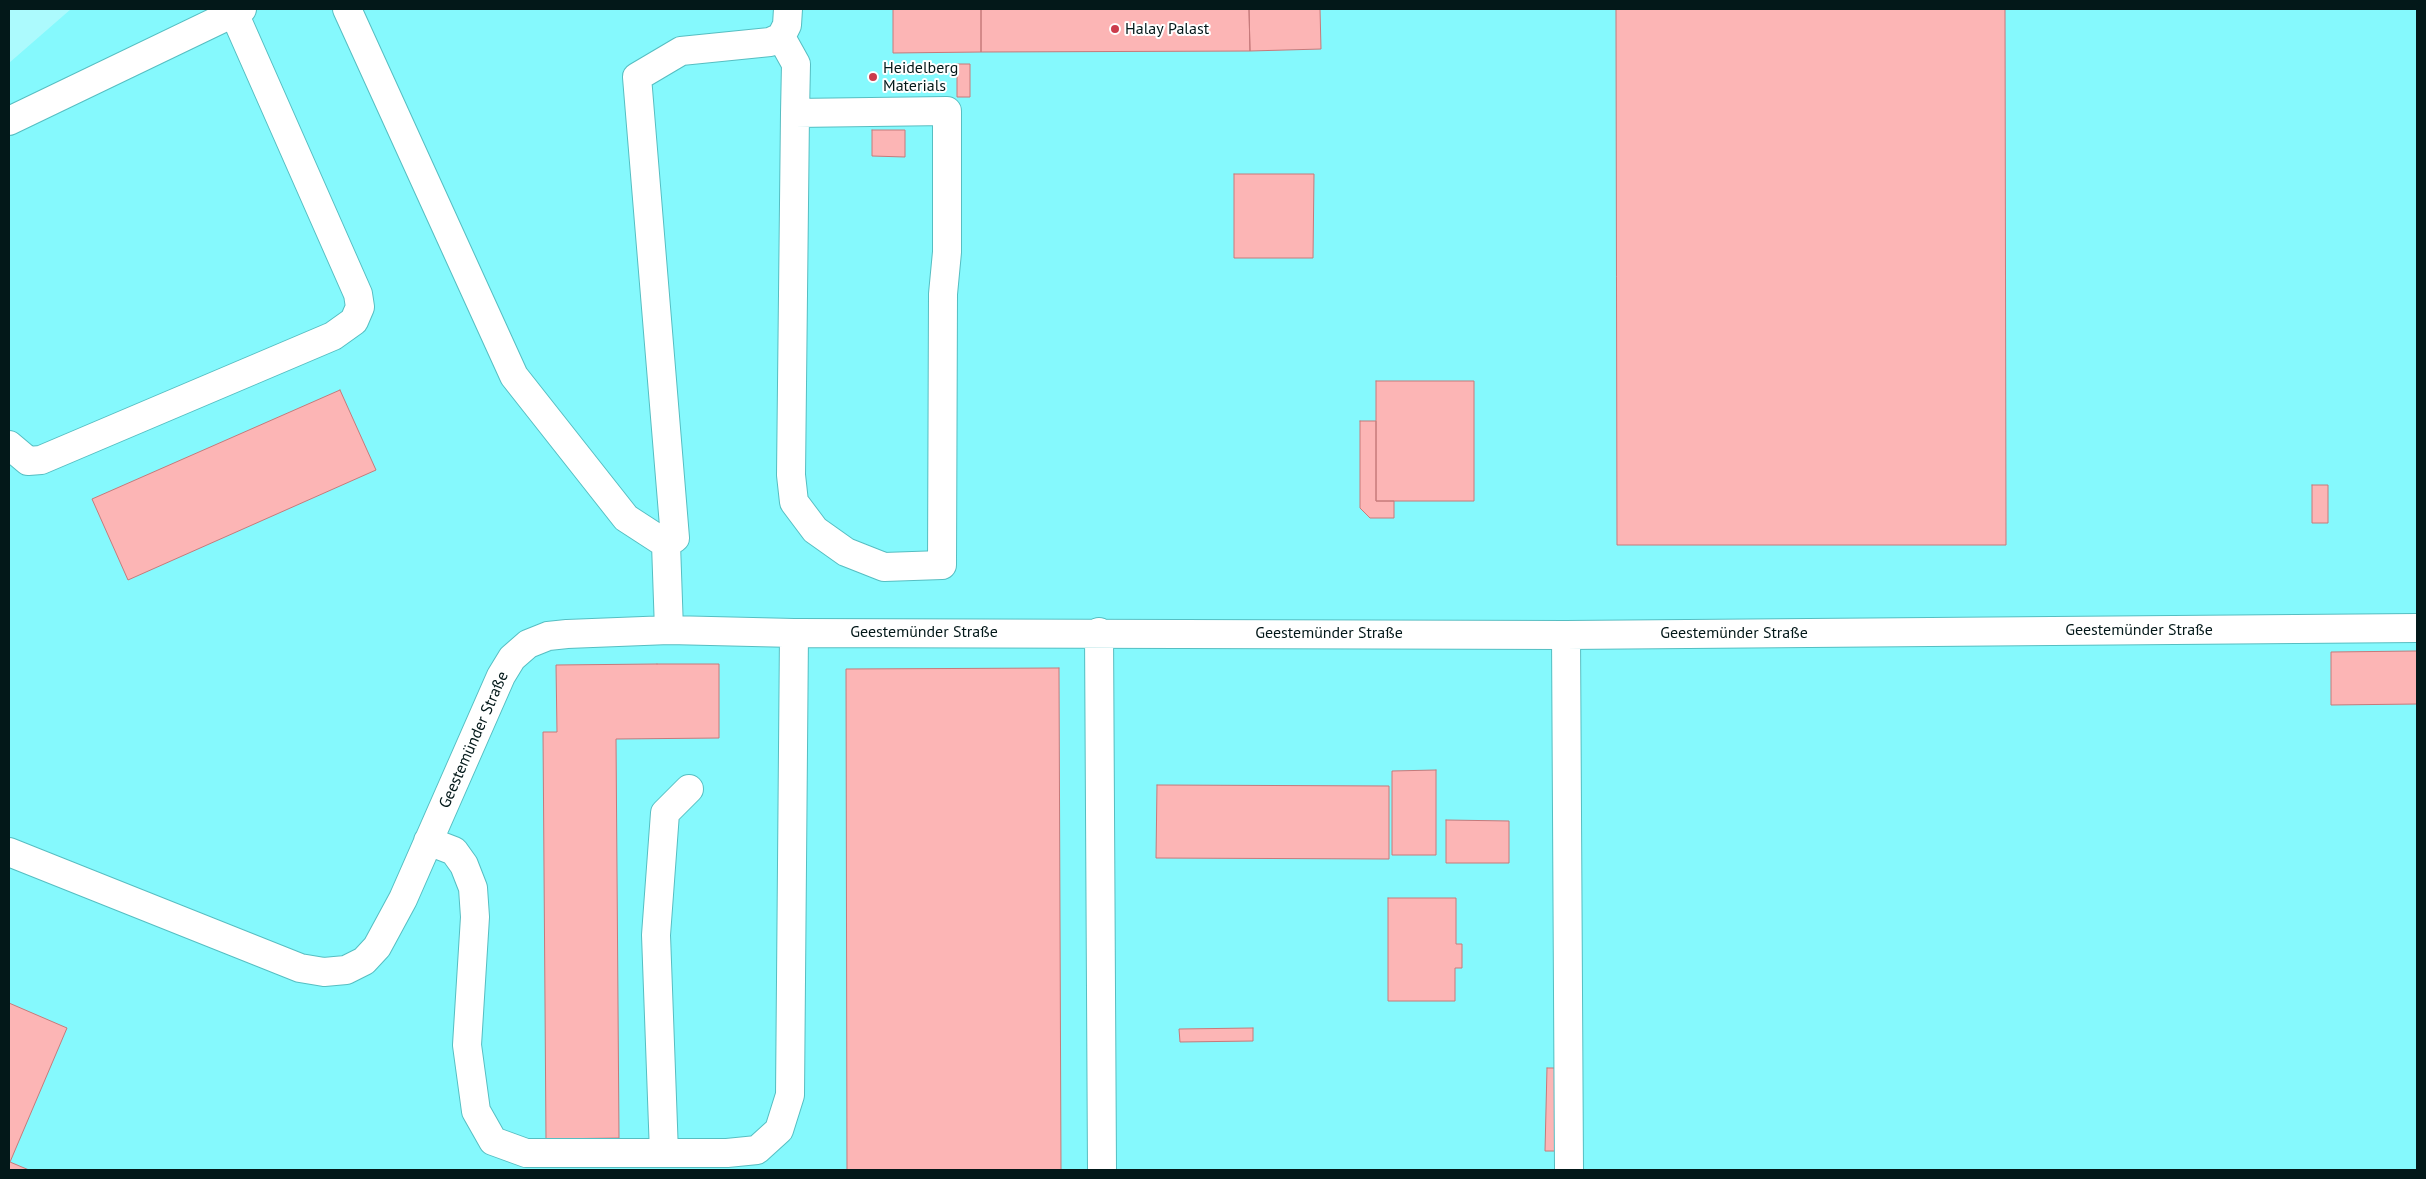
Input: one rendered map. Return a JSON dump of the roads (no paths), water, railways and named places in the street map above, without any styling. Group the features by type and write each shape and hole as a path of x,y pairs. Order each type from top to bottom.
{"street":[{"path":"347,9 514,376 626,518 666,544"},
{"path":"666,544 675,538 637,77 681,51 770,42 781,36 787,25 788,9"},
{"path":"9,121 238,11 358,294 360,307 354,321 333,336 41,460 28,461 9,445"},
{"path":"781,36 796,64 795,113 791,475 794,502 816,530 846,552 884,567 942,565 943,304 947,252 947,111 795,113"},
{"path":"666,544 669,630"},
{"name":"Geestemünder Straße","path":"9,852 300,968 324,972 346,970 364,961 377,947 403,899 501,676 512,658 528,644 548,636 669,630 794,633 1099,632 1566,635 2417,628"},
{"path":"1099,632 1102,1170"},
{"path":"428,842 454,851 464,865 472,888 475,917 467,1045 476,1111 493,1141 526,1153 757,1150 779,1130 790,1095 794,633"},
{"path":"1566,635 1569,1170"},
{"path":"664,1152 657,926 665,813 689,789"}],"place":[{"name":"Halay Palast","path":"1115,29"},
{"name":"Heidelberg Materials","path":"873,77"}]}
